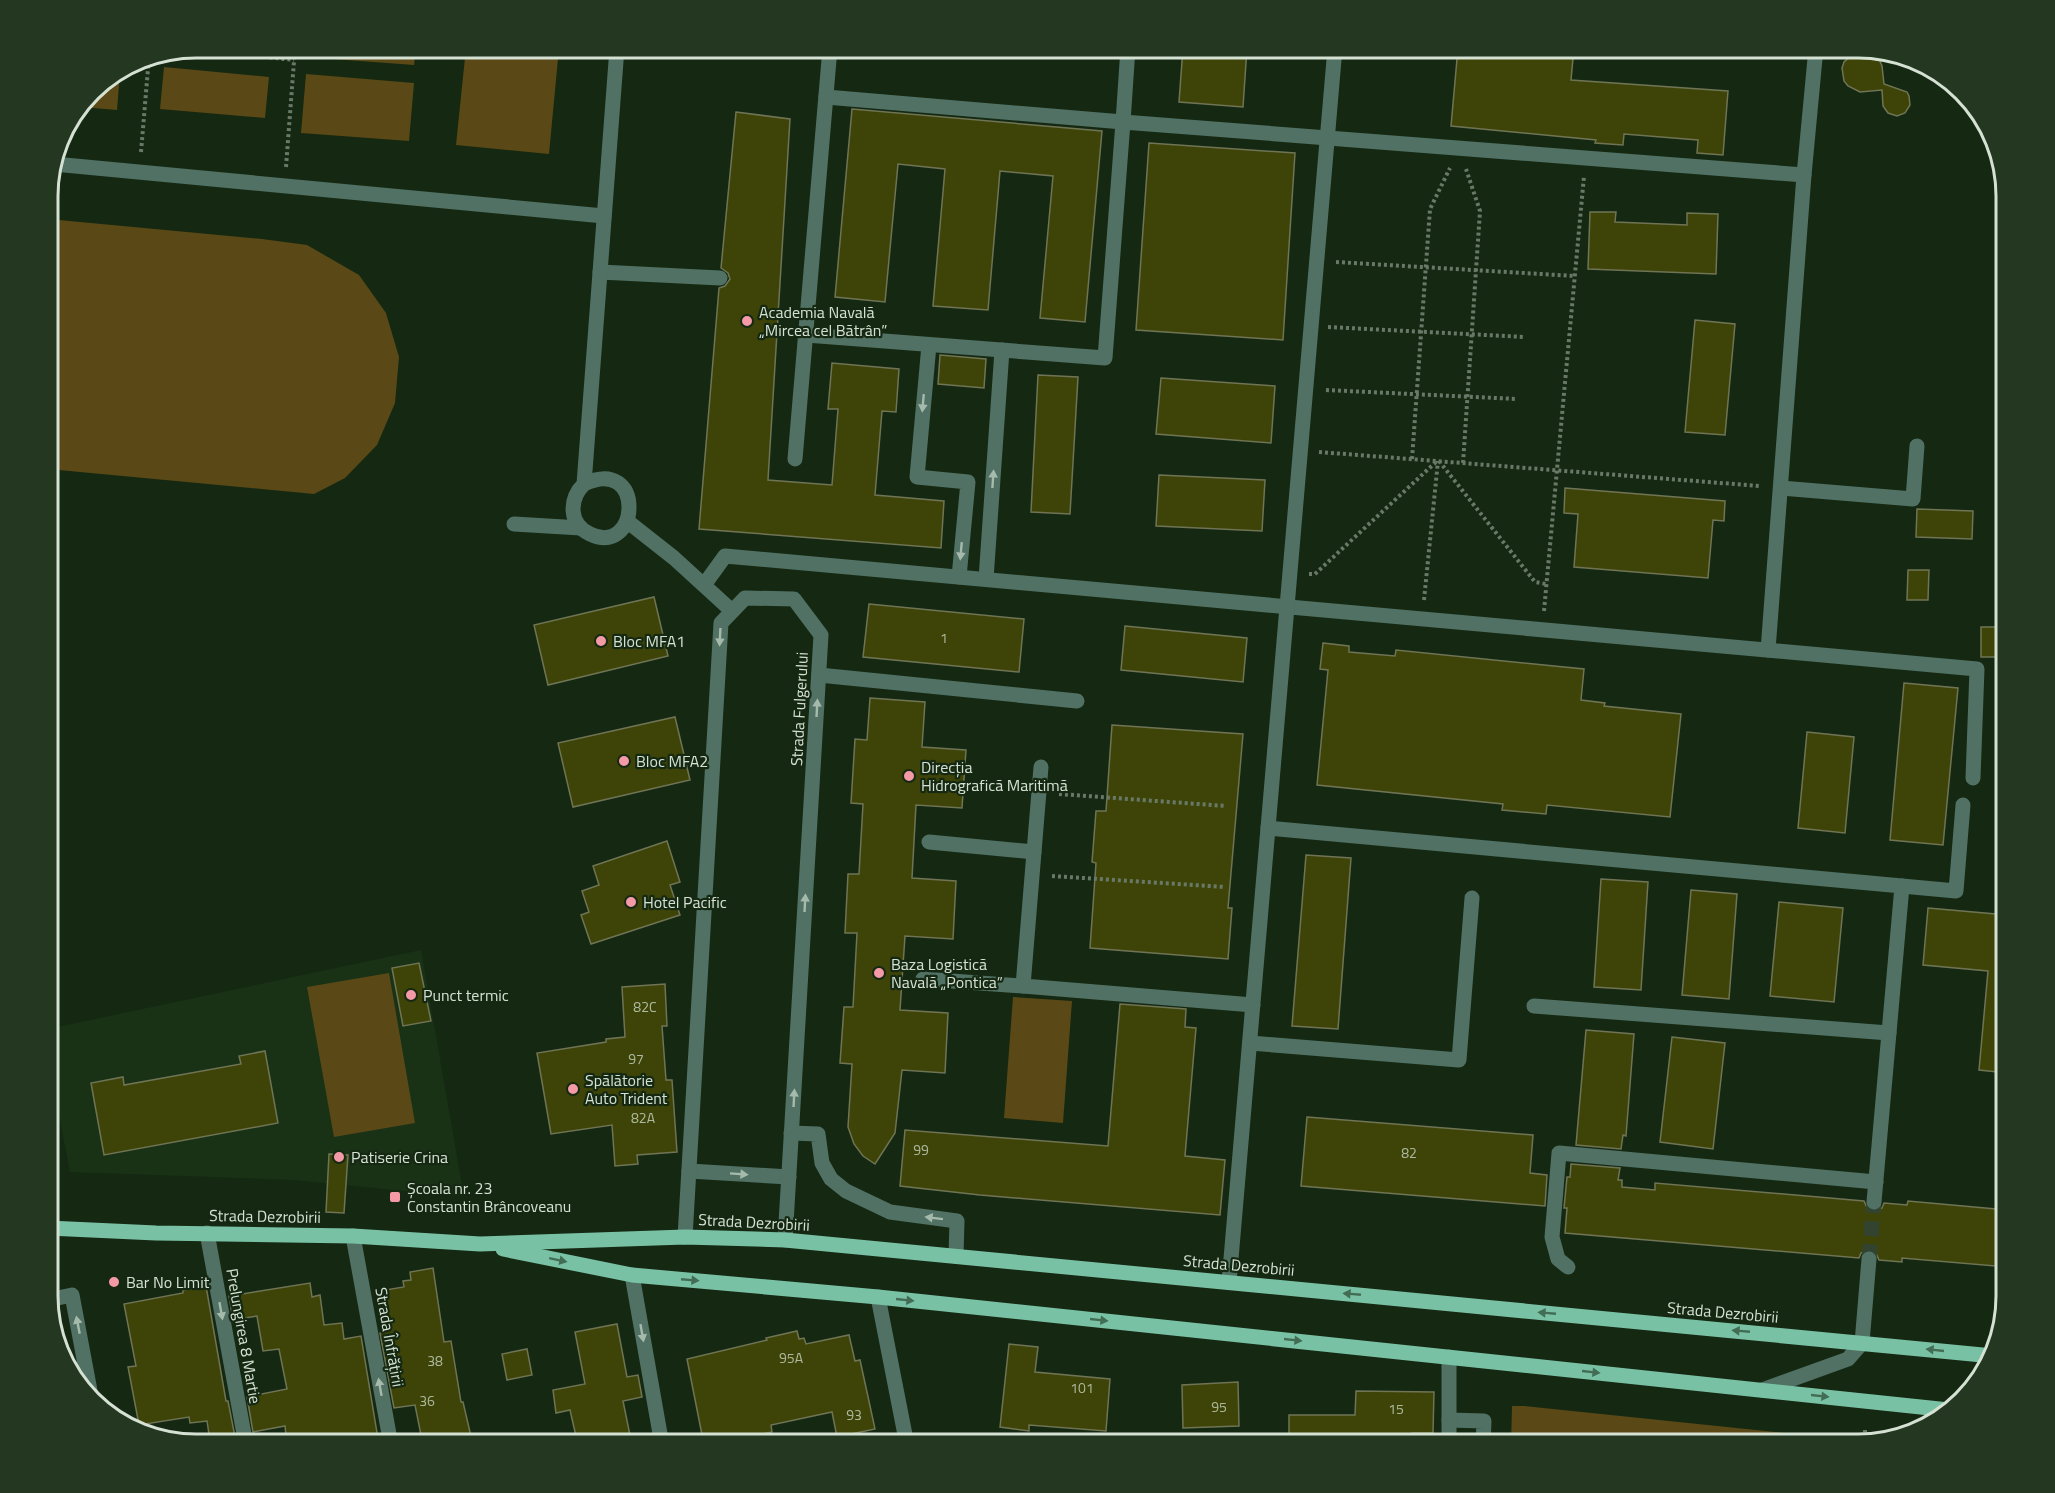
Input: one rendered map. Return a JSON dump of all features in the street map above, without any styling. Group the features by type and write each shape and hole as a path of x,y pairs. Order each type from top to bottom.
{"main road":[{"name":"Strada Dezrobirii","path":"59,1228 353,1236 480,1244 685,1237 785,1240 1983,1355"},
{"name":"Strada Dezrobirii","path":"480,1244 632,1275 878,1297 1938,1409"}],"street":[{"path":"584,484 617,58"},
{"path":"795,459 829,58"},
{"path":"806,335 1105,358 1127,58"},
{"path":"1229,1282 1334,58"},
{"path":"1768,650 1815,58"},
{"path":"826,98 1804,175"},
{"path":"62,165 604,216"},
{"path":"600,272 720,278"},
{"path":"929,345 917,477 968,482 959,577"},
{"path":"986,579 1002,350"},
{"path":"1780,488 1913,499 1917,446"},
{"path":"603,478 622,486 630,503 627,521 622,528 606,536 597,537 581,528 572,511 573,500 577,491 584,484 593,479 603,478"},
{"path":"627,521 674,558 732,611 721,623 685,1237"},
{"path":"514,524 581,528"},
{"path":"704,585 725,556 1977,669 1973,778"},
{"name":"Strada Fulgerului","path":"732,611 745,598 794,599 821,635 785,1240"},
{"path":"819,675 1077,701"},
{"path":"1023,986 1041,767"},
{"path":"1268,828 1956,891 1963,805"},
{"path":"928,842 1034,852"},
{"path":"1875,1202 1902,886"},
{"path":"1250,1043 1459,1060 1472,898"},
{"path":"923,979 1253,1005"},
{"path":"1534,1006 1889,1033"},
{"path":"792,1133 818,1134 822,1164 831,1179 846,1191 890,1212 957,1221 956,1256"},
{"path":"1568,1267 1558,1259 1552,1237 1559,1153 1876,1182"},
{"path":"688,1171 789,1178"},
{"name":"Prelungirea 8 Martie","path":"207,1233 244,1434"},
{"name":"Strada Înfrățirii","path":"353,1236 389,1434"},
{"path":"1762,1390 1848,1359 1862,1343 1869,1259"},
{"path":"632,1275 660,1434"},
{"path":"59,1298 72,1295 88,1382"},
{"path":"878,1297 905,1434"},
{"path":"1449,1357 1449,1434"},
{"path":"1449,1420 1484,1421 1484,1434"}],"path":[{"path":"275,58 294,60 285,186"},
{"path":"139,172 147,68"},
{"path":"1412,459 1430,208 1459,148"},
{"path":"1459,148 1480,211 1463,463"},
{"path":"1542,630 1586,158"},
{"path":"1317,261 1575,276"},
{"path":"1311,326 1525,337"},
{"path":"1306,389 1517,399"},
{"path":"1300,450 1780,488"},
{"path":"1438,461 1535,582 1546,584"},
{"path":"1290,573 1315,574 1438,461"},
{"path":"1422,619 1438,461"},
{"path":"1039,792 1226,806"},
{"path":"1032,875 1225,887"}],"shaded area":[{"path":"320,58 415,58 414,65"},
{"path":"465,58 558,58 549,154 456,145"},
{"path":"164,67 269,77 265,118 160,109"},
{"path":"306,74 414,83 409,141 301,133"},
{"path":"119,83 117,110 91,108"},
{"path":"59,220 307,245 359,275 386,313 399,357 395,403 377,445 345,478 314,494 59,470"},
{"path":"421,950 464,1197 295,1180 70,1172 59,1116 59,1027"},
{"path":"389,973 415,1123 334,1137 307,987"},
{"path":"1013,997 1072,1001 1063,1123 1004,1118"},
{"path":"1512,1406 1524,1406 1795,1434 1511,1434"}],"building":[{"path":"1182,58 1246,58 1243,107 1179,102"},
{"path":"1457,58 1573,58 1571,80 1728,91 1723,155 1697,153 1698,140 1624,134 1623,145 1595,143 1596,140 1451,126"},
{"path":"1848,58 1880,60 1884,84 1907,92 1909,96 1910,105 1905,113 1897,116 1888,113 1883,106 1882,90 1860,92 1848,86 1844,81 1842,68"},
{"path":"852,109 1102,131 1085,322 1040,318 1053,176 1000,171 988,310 933,306 945,169 898,164 885,302 835,297"},
{"name":"Academia Navală „Mircea cel Bătrân”","path":"736,112 790,119 768,480 832,485 838,409 828,409 832,363 899,369 896,412 882,411 875,495 944,501 941,548 699,529 719,288 725,286 730,279 728,273 721,268"},
{"path":"1149,143 1295,153 1283,340 1136,330"},
{"path":"1590,212 1616,212 1615,222 1687,225 1687,213 1718,214 1716,274 1588,269"},
{"path":"1695,320 1735,324 1725,435 1685,432"},
{"path":"940,355 986,359 984,388 938,384"},
{"path":"1038,375 1078,377 1070,514 1031,512"},
{"path":"1161,378 1275,386 1271,443 1156,434"},
{"path":"1159,475 1265,480 1262,531 1156,526"},
{"path":"1565,488 1725,501 1724,521 1713,520 1708,578 1574,567 1578,514 1564,513"},
{"path":"1917,509 1973,511 1972,539 1916,537"},
{"path":"1908,570 1929,570 1928,600 1907,600"},
{"name":"Bloc MFA1","path":"654,597 668,656 548,685 534,625"},
{"path":"869,604 1024,619 1019,672 863,657"},
{"path":"1125,626 1247,638 1243,682 1121,670"},
{"path":"1981,627 1996,627 1996,657 1981,657"},
{"path":"1323,643 1349,646 1349,652 1395,656 1396,650 1584,669 1581,700 1605,703 1604,706 1681,714 1670,817 1547,805 1546,814 1502,810 1503,804 1317,785 1328,670 1320,669"},
{"path":"1904,683 1958,688 1943,845 1890,840"},
{"path":"870,698 925,702 922,747 966,750 962,808 916,805 912,878 956,881 953,939 905,936 900,1010 948,1013 945,1073 902,1070 895,1133 875,1164 863,1156 854,1144 848,1127 852,1064 840,1063 844,1007 853,1007 857,933 845,933 848,874 859,874 863,804 851,803 855,739 867,740"},
{"name":"Bloc MFA2","path":"675,717 690,780 573,807 558,743"},
{"path":"1112,725 1243,734 1228,908 1232,908 1228,959 1090,948 1096,863 1092,862 1096,811 1106,811"},
{"path":"1807,732 1854,737 1845,833 1798,828"},
{"name":"Hotel Pacific","path":"667,841 680,882 670,885 680,915 591,944 581,915 589,912 582,891 599,885 593,866"},
{"path":"1306,855 1351,858 1338,1029 1292,1026"},
{"path":"1601,879 1648,882 1641,990 1594,987"},
{"path":"1691,890 1737,894 1729,999 1682,995"},
{"path":"1779,902 1843,908 1834,1002 1770,996"},
{"path":"1928,908 1996,914 1996,1072 1979,1070 1988,971 1923,965"},
{"name":"Punct termic","path":"419,963 431,1021 403,1026 392,968"},
{"path":"665,984 667,1026 662,1026 666,1080 672,1080 677,1152 637,1155 638,1164 615,1166 612,1125 551,1134 537,1053 625,1037 622,987"},
{"path":"1120,1004 1186,1009 1185,1027 1196,1028 1185,1156 1225,1160 1220,1215 900,1186 905,1130 1108,1146"},
{"path":"1586,1030 1634,1034 1626,1136 1623,1135 1621,1149 1576,1145"},
{"path":"1672,1037 1725,1043 1713,1149 1660,1142"},
{"path":"265,1051 278,1123 104,1155 91,1083 123,1077 124,1085 241,1064 239,1056"},
{"path":"1307,1117 1533,1135 1530,1173 1547,1175 1545,1206 1301,1186"},
{"path":"329,1154 348,1155 344,1213 326,1212"},
{"path":"1571,1164 1620,1168 1618,1180 1622,1180 1622,1187 1655,1190 1655,1183 1864,1201 1868,1210 1874,1212 1882,1208 1884,1203 1907,1205 1908,1201 1996,1209 1996,1266 1902,1258 1902,1262 1879,1260 1875,1251 1869,1249 1861,1253 1859,1258 1565,1233 1567,1208 1564,1208 1567,1177 1570,1177"},
{"path":"433,1268 444,1342 451,1341 461,1402 463,1402 470,1434 421,1434 415,1405 394,1408 380,1333 385,1332 379,1291 404,1287 403,1281 411,1280 410,1272"},
{"path":"310,1283 312,1297 320,1295 324,1325 342,1323 344,1339 361,1336 377,1434 286,1434 285,1426 253,1432 247,1397 287,1389 279,1349 263,1351 257,1316 233,1320 229,1296"},
{"path":"206,1286 226,1401 228,1401 234,1434 209,1434 207,1421 190,1423 189,1417 145,1424 138,1421 128,1367 136,1366 124,1304 183,1293 183,1290"},
{"path":"617,1324 627,1377 638,1375 642,1397 623,1401 630,1434 575,1434 570,1410 556,1413 553,1390 585,1384 575,1332"},
{"path":"797,1331 799,1339 804,1338 806,1344 849,1335 855,1361 860,1360 875,1429 851,1434 836,1434 832,1412 771,1425 772,1432 762,1434 702,1434 687,1359 767,1340 766,1338"},
{"path":"1009,1344 1038,1347 1035,1372 1110,1379 1106,1431 1029,1425 1029,1431 1000,1427"},
{"path":"527,1349 532,1375 507,1380 502,1354"},
{"path":"1238,1382 1239,1426 1183,1428 1182,1385"},
{"path":"1356,1391 1434,1392 1433,1433 1289,1434 1289,1415 1355,1415"}],"tunnel":[{"path":"1869,1259 1874,1202"}],"place":[{"name":"Academia Navală „Mircea cel Bătrân”","path":"747,321"},
{"name":"Bloc MFA1","path":"601,641"},
{"name":"Bloc MFA2","path":"624,761"},
{"name":"Direcția Hidrografică Maritimă","path":"909,776"},
{"name":"Hotel Pacific","path":"631,902"},
{"name":"Baza Logistică Navală „Pontica”","path":"879,973"},
{"name":"Punct termic","path":"411,995"},
{"name":"Spălătorie Auto Trident","path":"573,1089"},
{"name":"Patiserie Crina","path":"339,1157"},
{"name":"Școala nr. 23 Constantin Brâncoveanu","path":"395,1197"},
{"name":"Bar No Limit","path":"114,1282"}]}
